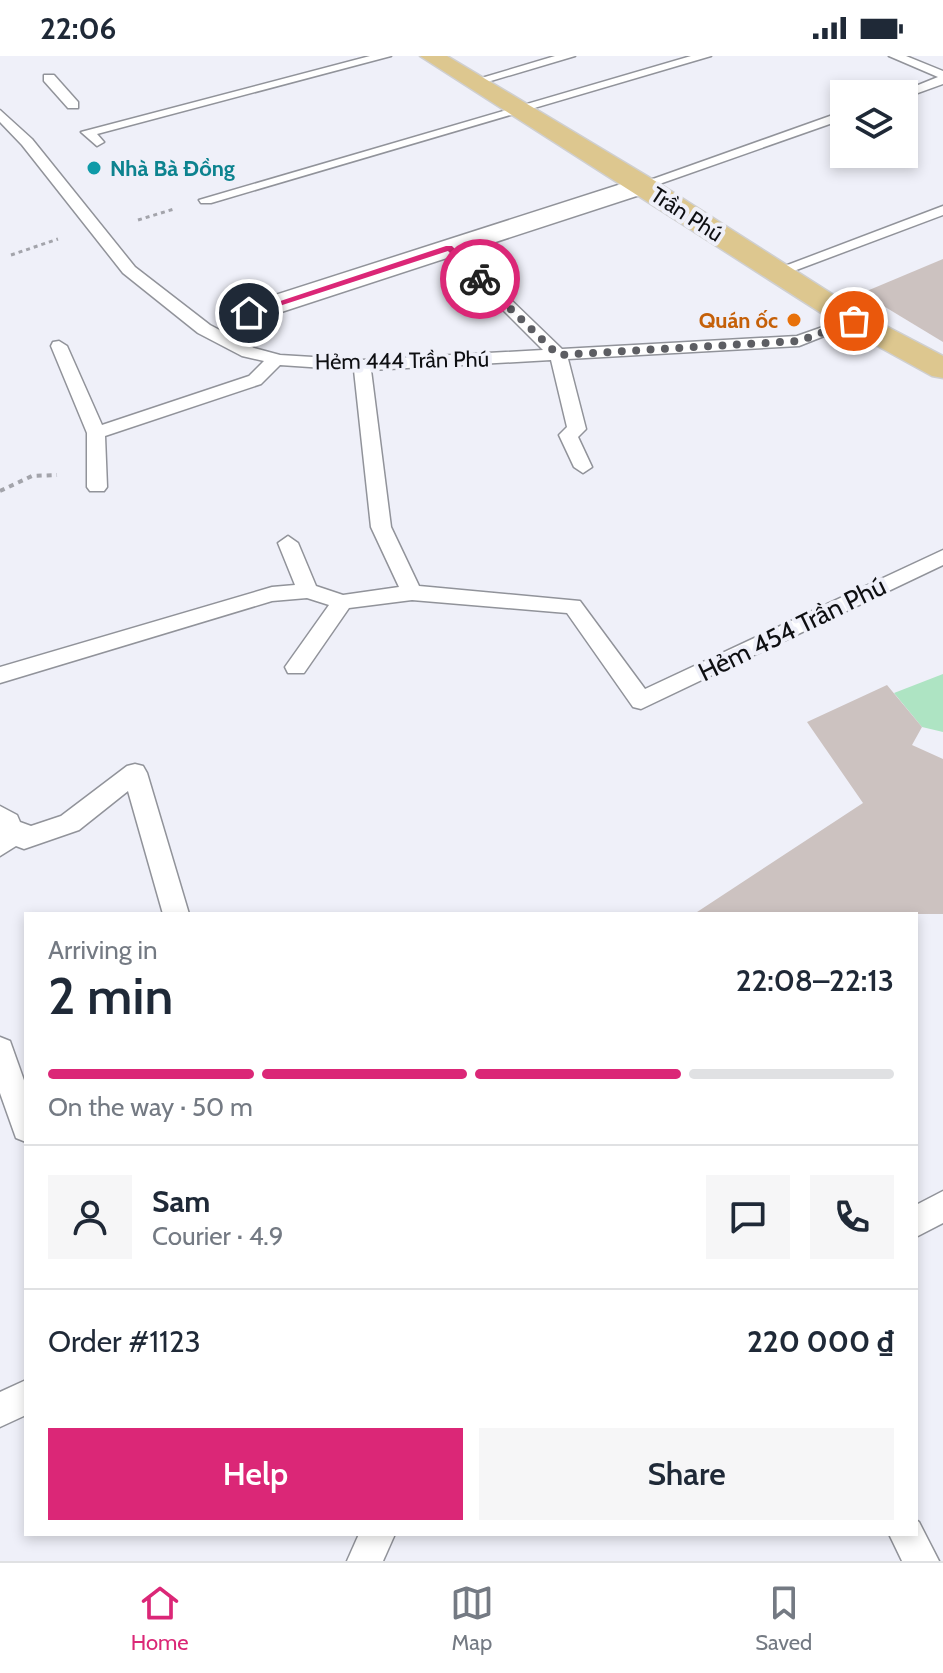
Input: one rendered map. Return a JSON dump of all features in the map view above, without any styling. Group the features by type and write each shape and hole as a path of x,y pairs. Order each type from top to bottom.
{"main road":[{"name":"Trần Phú","path":"431,56 643,185 854,321 943,369"}],"street":[{"path":"249,313 643,185"}],"lane":[{"path":"113,156 88,132 385,56"},
{"path":"474,82 569,56"},
{"path":"206,200 705,56"},
{"path":"895,56 943,78"},
{"path":"49,78 73,105"},
{"path":"918,88 943,78"},
{"name":"Hẻm 444 Trần Phú","path":"0,114 27,142 129,270 204,329 248,352 276,359 362,365 799,341 854,321"},
{"path":"643,185 830,120"},
{"path":"777,272 943,210"},
{"path":"449,248 558,355 577,429 568,435 583,467"},
{"path":"59,346 96,433 97,487"},
{"path":"96,433 255,380 276,359"},
{"path":"0,675 272,594 308,591 343,602 412,593 381,527 362,365"},
{"path":"288,543 308,591"},
{"name":"Hẻm 454 Trần Phú","path":"412,593 573,606 641,701 943,557"},
{"path":"296,667 343,602"},
{"path":"4,832 22,832 24,839 70,823 135,773 175,912"},
{"path":"0,1050 24,1122"},
{"path":"918,1221 943,1206"},
{"path":"0,1410 24,1398"},
{"path":"365,1561 376,1536"},
{"path":"908,1536 921,1561"}],"path":[{"path":"11,255 206,200"},
{"path":"0,491 32,476 77,474 97,467"}],"green space":[{"path":"943,674 943,732 922,727 894,693"}],"building":[{"path":"943,259 943,342 862,293"},
{"path":"887,685 922,727 912,745 943,759 943,914 697,912 863,803 807,722"}],"way so far":[{"path":"480,279 558,355 799,341 854,321"}],"place":[{"name":"Nhà Bà Đồng","path":"94,168"},
{"name":"Quán ốc","path":"794,320"}],"route":[{"path":"249,313 449,248 480,279"}]}
